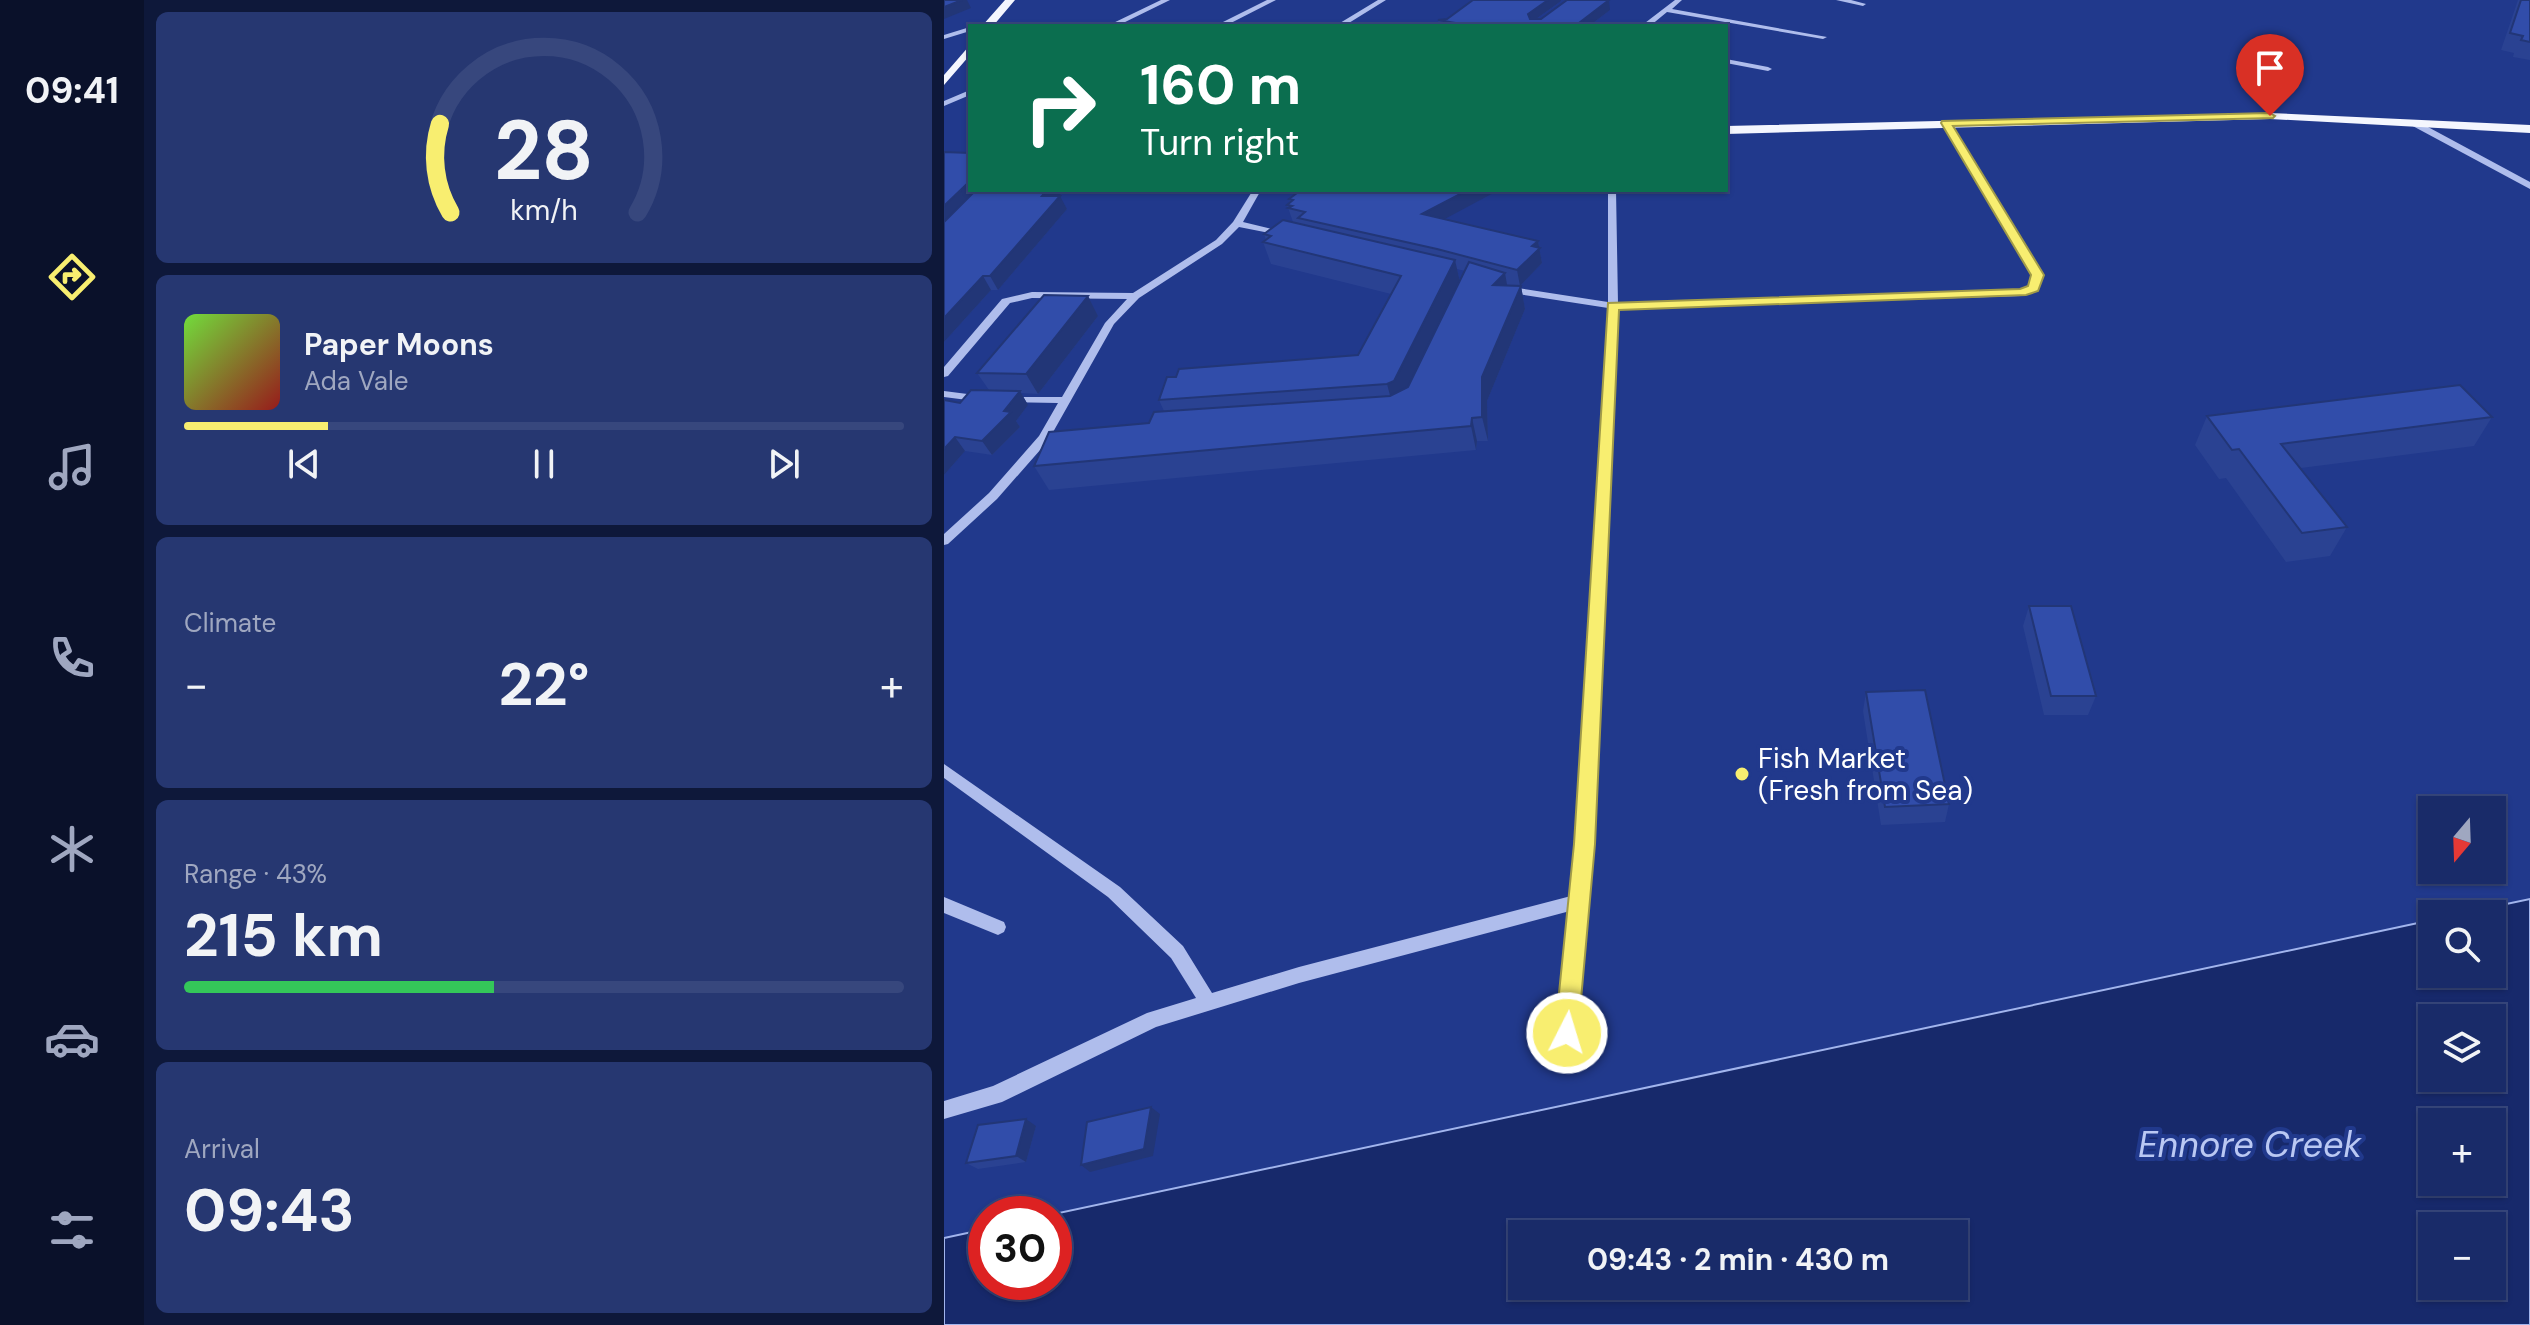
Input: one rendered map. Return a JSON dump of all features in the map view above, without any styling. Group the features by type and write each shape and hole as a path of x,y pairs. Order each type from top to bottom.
{"main road":[{"path":"988,24 1010,0"},
{"path":"944,82 968,51"},
{"path":"1728,130 2270,116 2530,129"}],"street":[{"path":"1115,24 1167,0"},
{"path":"1223,24 1273,0"},
{"path":"1342,24 1383,0"},
{"path":"1648,24 1679,0"},
{"path":"1839,0 1863,4"},
{"path":"1665,10 1823,37"},
{"path":"944,37 968,30"},
{"path":"1728,61 1768,69"},
{"path":"944,104 968,93"},
{"path":"2412,122 2530,186"},
{"path":"1498,287 1547,298 1613,306 2021,293 2034,288 2038,275 1946,123"},
{"path":"944,541 993,496 1044,438 1063,400 1110,323 1135,296 1219,242 1237,224 1256,192"},
{"path":"1567,1033 1579,901 1613,306 1612,192"},
{"path":"1237,224 1299,238"},
{"path":"944,374 1006,301 1032,295 1135,296"},
{"path":"944,394 960,398 1063,400"},
{"path":"1044,438 1059,436"},
{"path":"944,770 1114,892 1177,952 1209,1003"},
{"path":"944,1110 995,1095 1153,1019 1299,975 1579,901"},
{"path":"944,905 998,927"}],"water":[{"name":"Ennore Creek","path":"2530,899 2530,1325 944,1325 944,1238 968,1233 968,1300 1072,1300 1072,1210 2418,923 2418,988 2506,988 2506,904"}],"building":[{"path":"944,0 962,0 944,7"},
{"path":"1473,0 1548,0 1528,14 1530,19 1541,19 1567,0 1609,0 1578,24 1461,24 1438,20 1447,19"},
{"path":"2521,0 2530,0 2530,42 2521,40 2523,36 2510,33"},
{"path":"944,152 968,153 968,183 944,206"},
{"path":"974,192 1045,192 1042,196 1060,196 990,276 983,276 944,318 944,222"},
{"path":"1298,192 1464,192 1422,214 1538,241 1532,246 1540,248 1517,270 1298,218 1305,212 1288,208 1292,206 1287,205 1293,200 1289,199"},
{"path":"1283,220 1455,260 1394,381 1387,384 1159,400 1167,377 1176,377 1179,369 1358,355 1401,276 1263,242 1271,236 1264,234"},
{"path":"1469,262 1505,273 1493,285 1521,286 1482,377 1482,417 1472,418 1471,426 1034,466 1049,432 1149,423 1154,412 1390,396 1408,387"},
{"path":"1044,295 1088,296 1026,374 977,373"},
{"path":"2460,385 2492,417 2281,444 2347,527 2302,533 2239,449 2232,450 2207,416"},
{"path":"971,390 1020,391 1004,411 1011,412 982,441 955,437 944,449 944,400 960,403"},
{"path":"2029,606 2071,606 2096,696 2051,696"},
{"path":"1925,690 1949,804 1885,807 1866,692"},
{"path":"1151,1107 1144,1149 1081,1165 1087,1122"},
{"path":"1026,1119 1016,1156 966,1163 978,1125"}],"place":[{"name":"Fish Market (Fresh from Sea)","path":"1742,774"}],"route":[{"path":"1567,1033 1584,844 1613,306 2021,293 2034,288 2038,275 1946,123 2270,116"}]}
